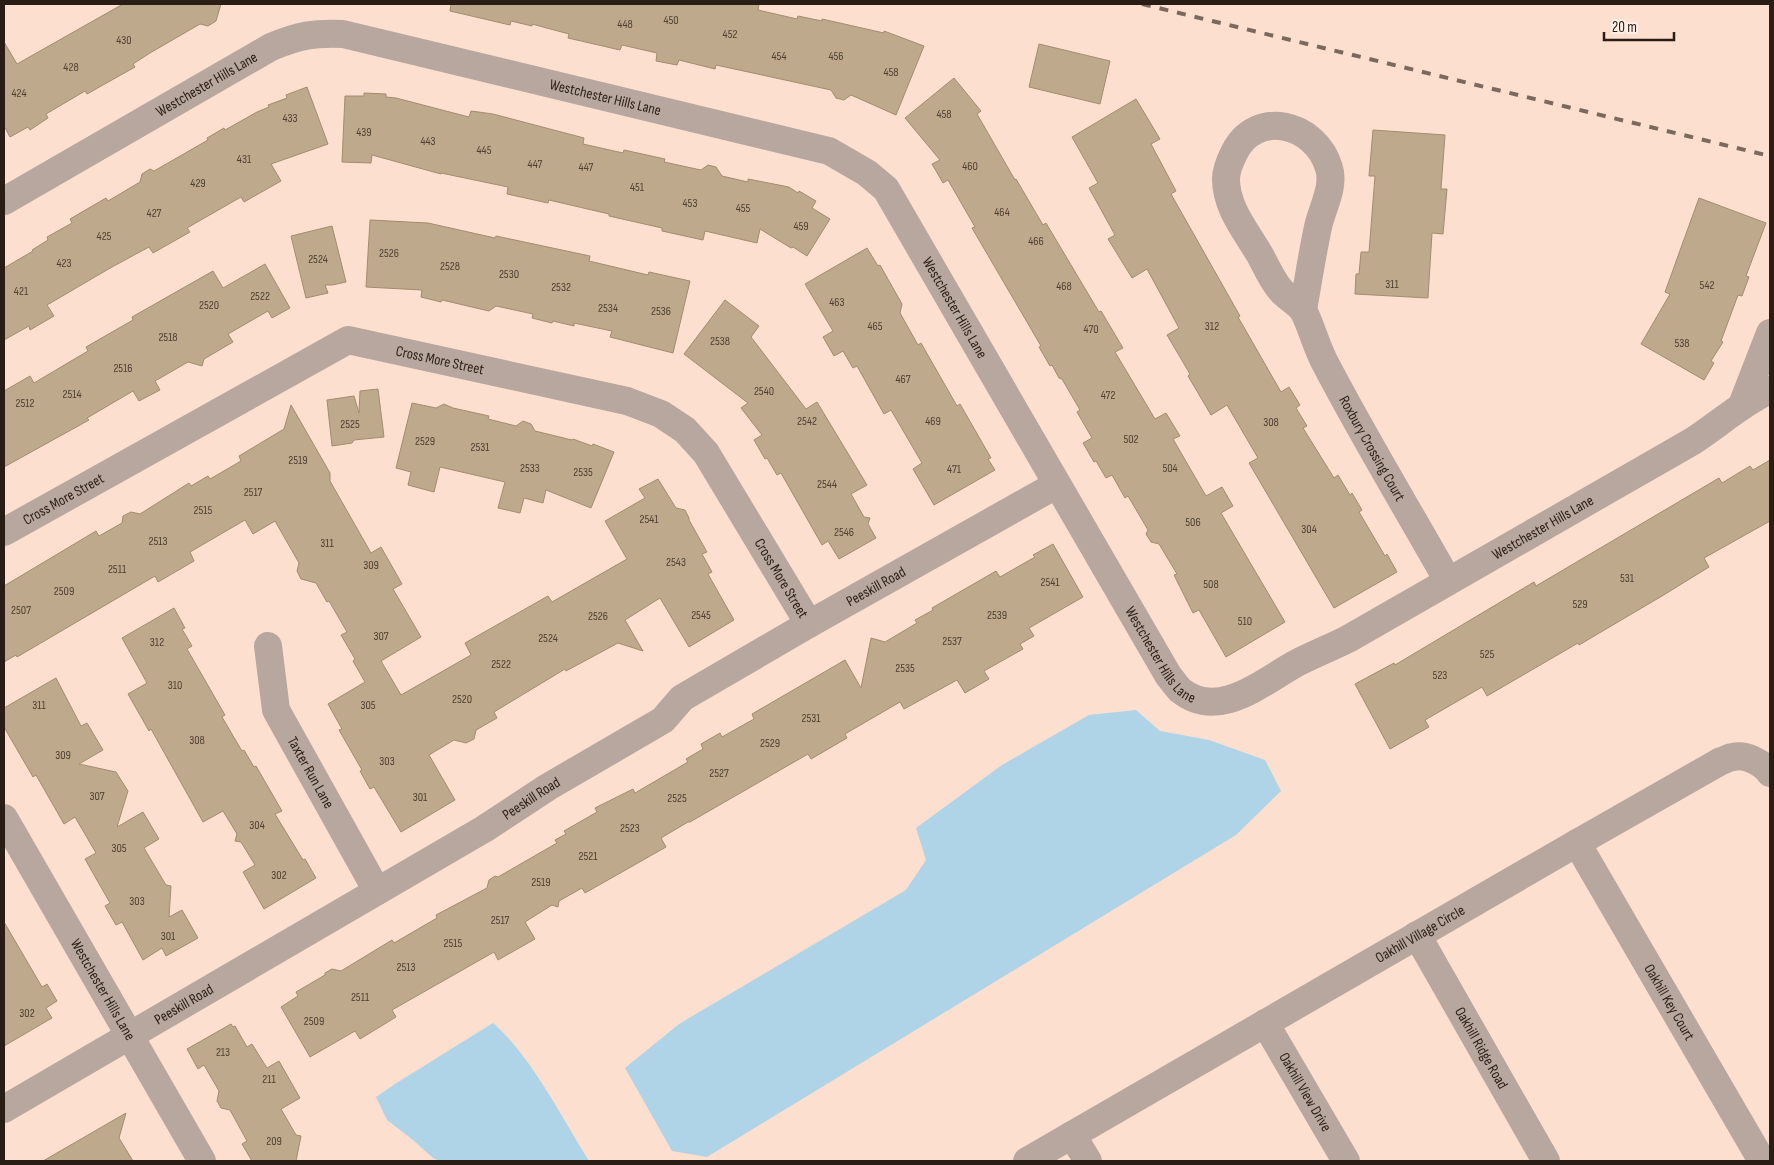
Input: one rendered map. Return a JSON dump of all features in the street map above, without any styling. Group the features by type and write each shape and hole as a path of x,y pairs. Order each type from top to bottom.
{"street":[{"name":"Westchester Hills Lane","path":"4,201 271,47 306,34 343,34 829,151 867,173 886,189 1056,485 1168,675 1179,689 1193,698 1211,702 1234,699 1297,663 1348,640 1693,441 1716,426 1742,405 1770,390"},
{"path":"1272,125 1305,133 1316,143 1324,155 1330,173 1331,179 1319,225 1303,310 1279,289 1233,210 1227,195 1226,177 1230,161 1238,146 1255,131 1272,125"},
{"name":"Roxbury Crossing Court","path":"1303,310 1324,360 1448,581"},
{"name":"Westchester Hills Lane","path":"1742,405 1770,333"},
{"name":"Cross More Street","path":"4,532 348,340 627,401 661,414 685,430 706,453 809,624"},
{"name":"Peeskill Road","path":"4,1109 484,829 548,788 663,720 682,698 1056,485"},
{"name":"Taxter Run Lane","path":"268,646 276,710 377,891"},
{"name":"Oakhill Village Circle","path":"1027,1161 1721,761 1734,756 1748,758 1758,762 1770,773"},
{"name":"Westchester Hills Lane","path":"4,818 202,1161"},
{"name":"Oakhill Key Court","path":"1577,843 1762,1161"},
{"name":"Oakhill Ridge Road","path":"1417,935 1546,1161"},
{"name":"Oakhill View Drive","path":"1265,1023 1346,1161"},
{"path":"1072,1135 1088,1161"}],"water":[{"path":"1136,710 1160,731 1209,740 1265,760 1281,791 1236,835 707,1157 672,1151 625,1068 679,1024 906,890 926,860 916,828 1002,765 1089,715"},
{"path":"493,1023 520,1052 533,1070 589,1161 440,1161 433,1158 387,1120 376,1097"}],"building":[{"path":"123,4 221,4 216,21 208,26 200,24 133,64 135,67 87,94 85,91 46,114 48,118 30,130 28,127 10,137 4,126 4,42 17,64"},
{"path":"451,4 759,4 758,10 797,19 798,16 822,21 822,19 884,33 884,31 924,46 896,115 851,95 844,100 836,98 831,90 716,65 715,69 679,60 677,65 656,61 657,53 622,45 620,50 568,38 569,34 532,24 532,26 511,21 510,25 450,11"},
{"path":"1039,44 1110,61 1100,104 1029,87"},
{"path":"954,78 981,111 977,114 1015,180 1043,225 1046,223 1099,312 1101,311 1123,348 1115,352 1155,419 1166,413 1180,436 1173,439 1206,496 1222,487 1233,506 1221,513 1285,622 1226,657 1199,610 1193,613 1174,575 1177,574 1159,544 1151,542 1146,534 1148,530 1128,496 1125,498 1112,475 1106,478 1096,461 1094,462 1083,443 1092,438 1077,412 1080,410 1062,379 1059,378 1052,365 1050,366 1039,347 1041,346 972,228 975,227 948,180 943,183 932,164 940,160 905,118"},
{"path":"307,87 328,144 271,164 281,181 244,202 241,197 187,228 190,232 153,253 149,247 112,267 47,305 54,316 30,330 29,326 4,340 4,268 33,251 48,240 47,237 72,223 70,219 106,198 108,201 140,182 142,174 150,169 154,171 208,140 207,138 224,128 225,130 269,107 268,105 287,98 286,95"},
{"path":"364,93 386,94 386,97 469,117 471,111 493,114 584,138 583,144 623,153 624,150 665,159 664,162 701,170 708,165 716,167 722,176 748,182 748,179 789,187 798,193 799,191 816,201 812,208 830,219 807,256 760,229 757,243 705,231 703,240 662,231 662,228 609,216 609,214 549,200 548,203 507,194 508,187 441,174 372,155 371,163 342,162 345,96 364,96"},
{"path":"1136,99 1160,139 1151,144 1176,191 1171,194 1240,316 1238,317 1281,392 1289,387 1300,405 1296,408 1307,426 1303,428 1334,478 1338,475 1350,495 1352,493 1362,510 1359,512 1385,556 1387,554 1397,572 1334,608 1249,463 1258,458 1227,405 1211,415 1188,376 1190,374 1167,335 1179,328 1147,269 1132,278 1108,239 1115,235 1089,188 1098,183 1072,137"},
{"path":"1373,130 1445,135 1441,189 1447,189 1443,234 1432,233 1428,298 1355,294 1356,274 1359,274 1361,252 1369,252 1375,176 1369,176"},
{"path":"1699,198 1766,223 1746,276 1749,277 1742,296 1738,295 1721,341 1723,342 1711,361 1714,363 1704,380 1641,344 1670,294 1665,292"},
{"path":"370,220 428,223 590,256 589,261 648,275 649,272 690,281 673,353 610,337 612,331 574,323 574,326 553,321 552,323 532,318 533,314 496,306 489,311 421,297 422,290 366,287"},
{"path":"332,226 346,282 325,285 328,293 306,298 291,236"},
{"path":"867,248 878,266 880,265 902,304 900,313 918,345 921,343 957,406 960,404 991,458 988,459 995,470 934,505 913,469 922,463 891,410 884,414 857,366 853,368 843,351 834,356 823,337 833,331 805,284"},
{"path":"265,264 290,308 272,318 268,311 228,334 233,342 204,359 202,366 188,362 155,381 160,390 139,401 133,391 87,418 89,420 4,467 4,391 30,376 34,383 88,351 86,347 133,320 132,317 213,271 223,288"},
{"path":"725,300 759,326 751,337 806,409 817,402 867,485 851,494 864,517 870,518 868,524 876,538 839,559 828,541 822,545 781,473 777,475 767,458 765,459 754,440 762,435 741,408 748,403 684,354"},
{"path":"378,389 384,437 354,440 352,443 332,446 327,400 354,396 359,413 360,391"},
{"path":"412,403 436,408 444,404 453,408 489,416 488,419 516,426 523,421 531,424 535,431 573,439 592,446 593,444 614,452 591,508 546,490 543,503 524,498 520,513 498,508 505,482 440,467 434,492 408,485 411,472 396,468"},
{"path":"291,405 330,473 330,481 371,553 381,547 402,584 393,589 421,637 381,661 401,695 471,655 465,643 548,596 552,602 627,559 605,521 645,498 639,489 658,479 676,508 685,510 707,552 702,554 712,572 708,574 734,620 689,647 660,598 625,620 643,651 618,643 566,671 565,669 494,712 497,718 476,730 474,739 466,743 454,740 429,755 455,800 401,832 374,787 370,789 360,771 362,770 339,730 342,729 328,704 365,682 353,661 355,659 341,635 347,632 316,583 301,579 297,571 299,563 275,521 253,534 245,520 190,552 194,561 158,582 155,576 17,657 16,655 4,662 4,586 96,531 99,536 122,523 123,516 131,512 140,514 189,483 191,486 208,476 210,479 241,461 239,456 284,429"},
{"path":"1770,460 1770,521 1704,558 1709,567 1662,596 1487,696 1482,687 1425,720 1429,727 1390,749 1355,684 1394,663 1395,665 1534,582 1536,586 1719,478 1722,483 1750,466 1753,470"},
{"path":"1053,544 1083,597 1029,628 1034,636 1020,644 1023,649 984,671 989,679 965,693 957,680 904,709 900,702 845,734 847,738 811,759 808,754 661,838 666,847 585,893 582,888 559,901 558,907 552,905 525,922 535,939 498,960 494,952 392,1010 396,1017 360,1039 355,1031 310,1057 281,1007 298,996 296,992 332,969 341,971 392,940 394,943 437,918 436,915 487,888 489,880 495,876 498,877 557,843 555,840 566,834 564,831 597,812 595,808 633,789 635,793 688,762 686,759 703,749 701,744 720,733 722,737 754,719 752,714 845,660 861,688 871,638 885,642 917,623 915,620 933,610 932,608 996,571 1000,577 1035,557 1033,555"},
{"path":"174,608 185,628 182,629 192,646 187,649 225,715 222,717 242,751 244,750 254,767 256,766 282,811 275,814 316,878 264,909 243,872 255,865 241,842 235,841 237,834 223,811 203,822 151,729 149,731 128,694 147,683 122,638"},
{"path":"56,678 81,726 87,723 103,750 79,764 116,772 128,791 117,827 143,812 159,839 144,848 166,885 171,886 169,917 182,910 198,938 166,956 162,948 143,960 122,922 116,925 105,906 110,903 85,859 96,853 75,817 64,824 36,775 33,777 4,727 4,708"},
{"path":"4,922 42,987 47,984 57,1001 46,1008 52,1018 4,1046"},
{"path":"231,1024 233,1027 235,1026 247,1047 252,1044 267,1068 279,1061 300,1098 281,1109 296,1135 301,1136 296,1161 252,1161 242,1144 247,1141 230,1110 221,1108 217,1101 219,1091 204,1065 198,1069 187,1049"},
{"path":"126,1113 119,1138 133,1161 43,1161"}],"railway":[{"path":"1142,4 1770,156"}]}
